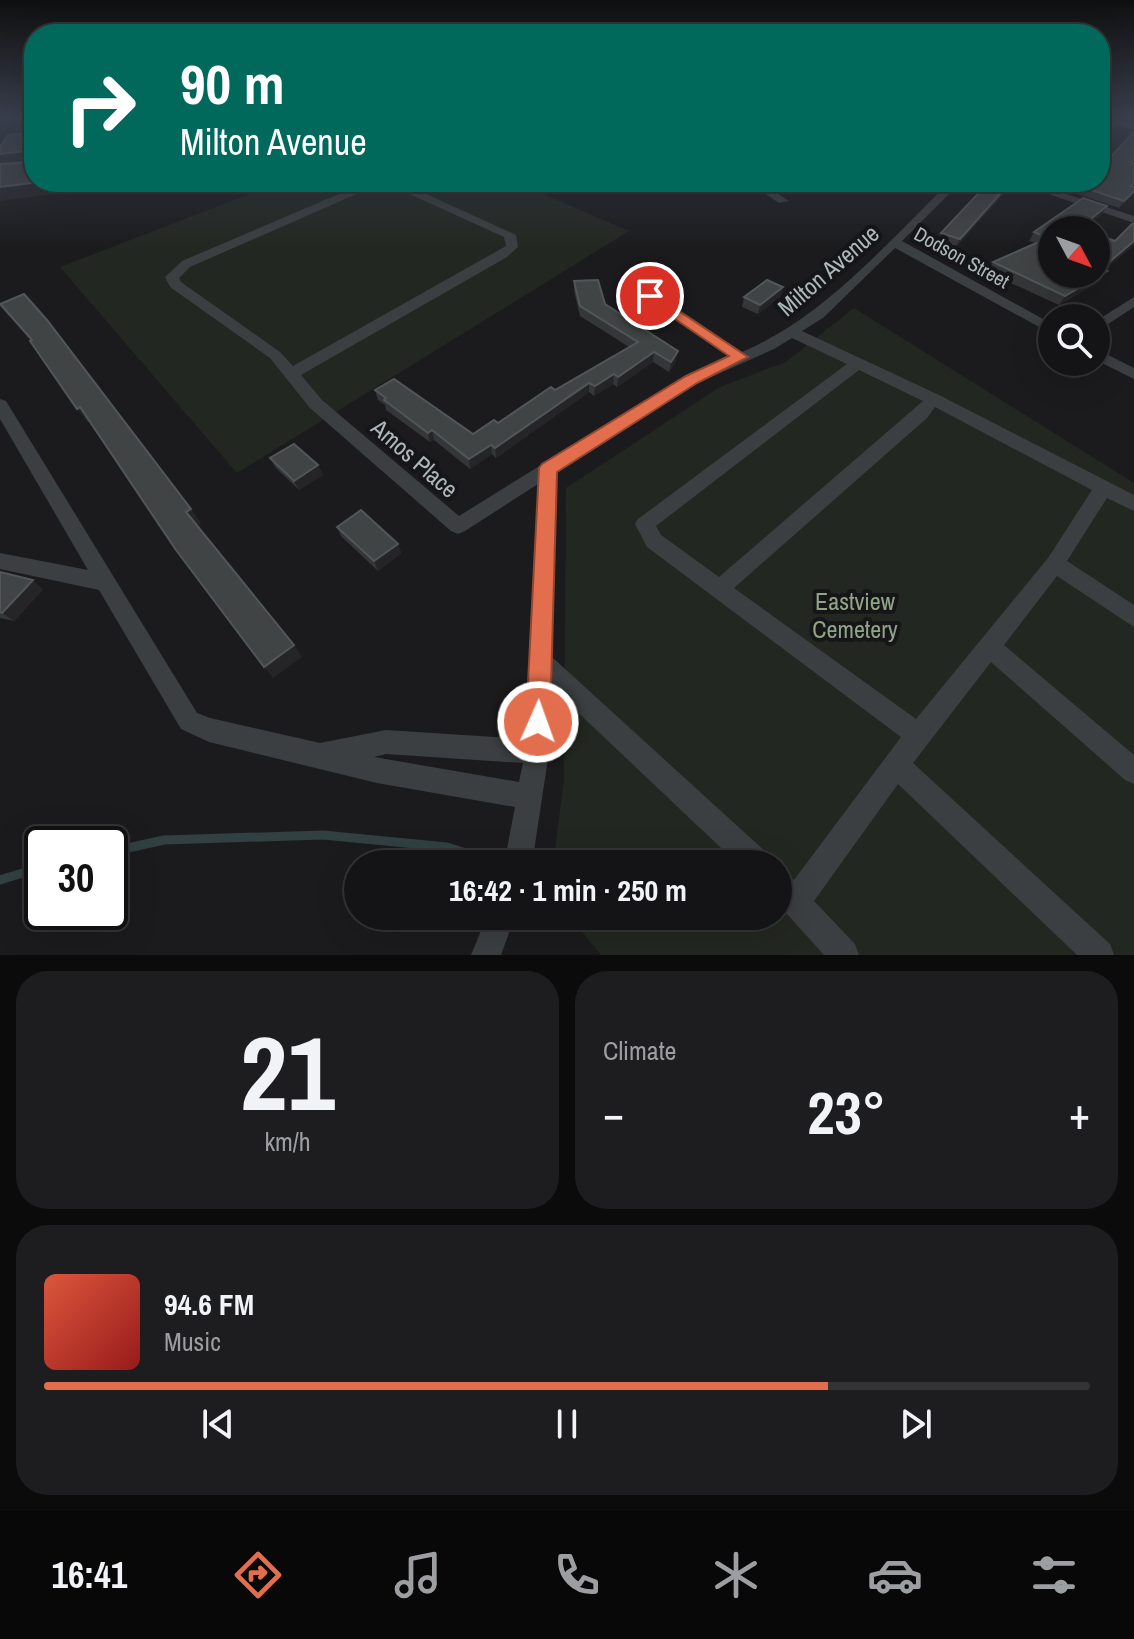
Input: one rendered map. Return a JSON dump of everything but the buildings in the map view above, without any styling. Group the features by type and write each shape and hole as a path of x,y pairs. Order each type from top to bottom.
{"street":[{"path":"353,192 177,270 172,277 175,284 275,355 293,373 512,247 510,235 414,192"},
{"path":"768,192 783,201"},
{"name":"Milton Avenue","path":"548,468 692,379 792,332 818,315 946,192"},
{"path":"1048,192 1134,220"},
{"name":"Dodson Street","path":"894,242 1038,322"},
{"path":"650,296 740,357"},
{"path":"1110,318 1134,301"},
{"path":"792,332 933,399 1134,504"},
{"path":"1110,361 1134,374"},
{"path":"857,364 645,524 654,541 918,735"},
{"name":"Amos Place","path":"293,373 305,393 333,419 458,526 548,468"},
{"path":"719,589 921,414 933,399"},
{"path":"0,405 189,721 209,730 377,770 531,797"},
{"path":"521,850 537,752 548,468"},
{"path":"792,886 896,765 1055,564 1104,487"},
{"path":"0,561 105,582"},
{"path":"1055,564 1134,617"},
{"path":"989,646 1134,771"},
{"path":"540,661 743,850"},
{"path":"320,755 386,742 537,752"},
{"path":"896,765 1099,955"},
{"path":"792,896 844,955"},
{"path":"486,955 496,930"}],"green space":[{"path":"255,192 538,192 629,231 237,473 60,267"},
{"name":"Eastview Cemetery","path":"854,308 1134,483 1134,955 601,955 580,930 792,930 792,850 555,850 564,780 566,488 720,387 786,362"}],"waterway":[{"path":"128,848 164,840 323,835 456,850"},
{"path":"0,880 24,873"}],"route":[{"path":"538,722 548,468 692,379 740,357 650,296"}]}
